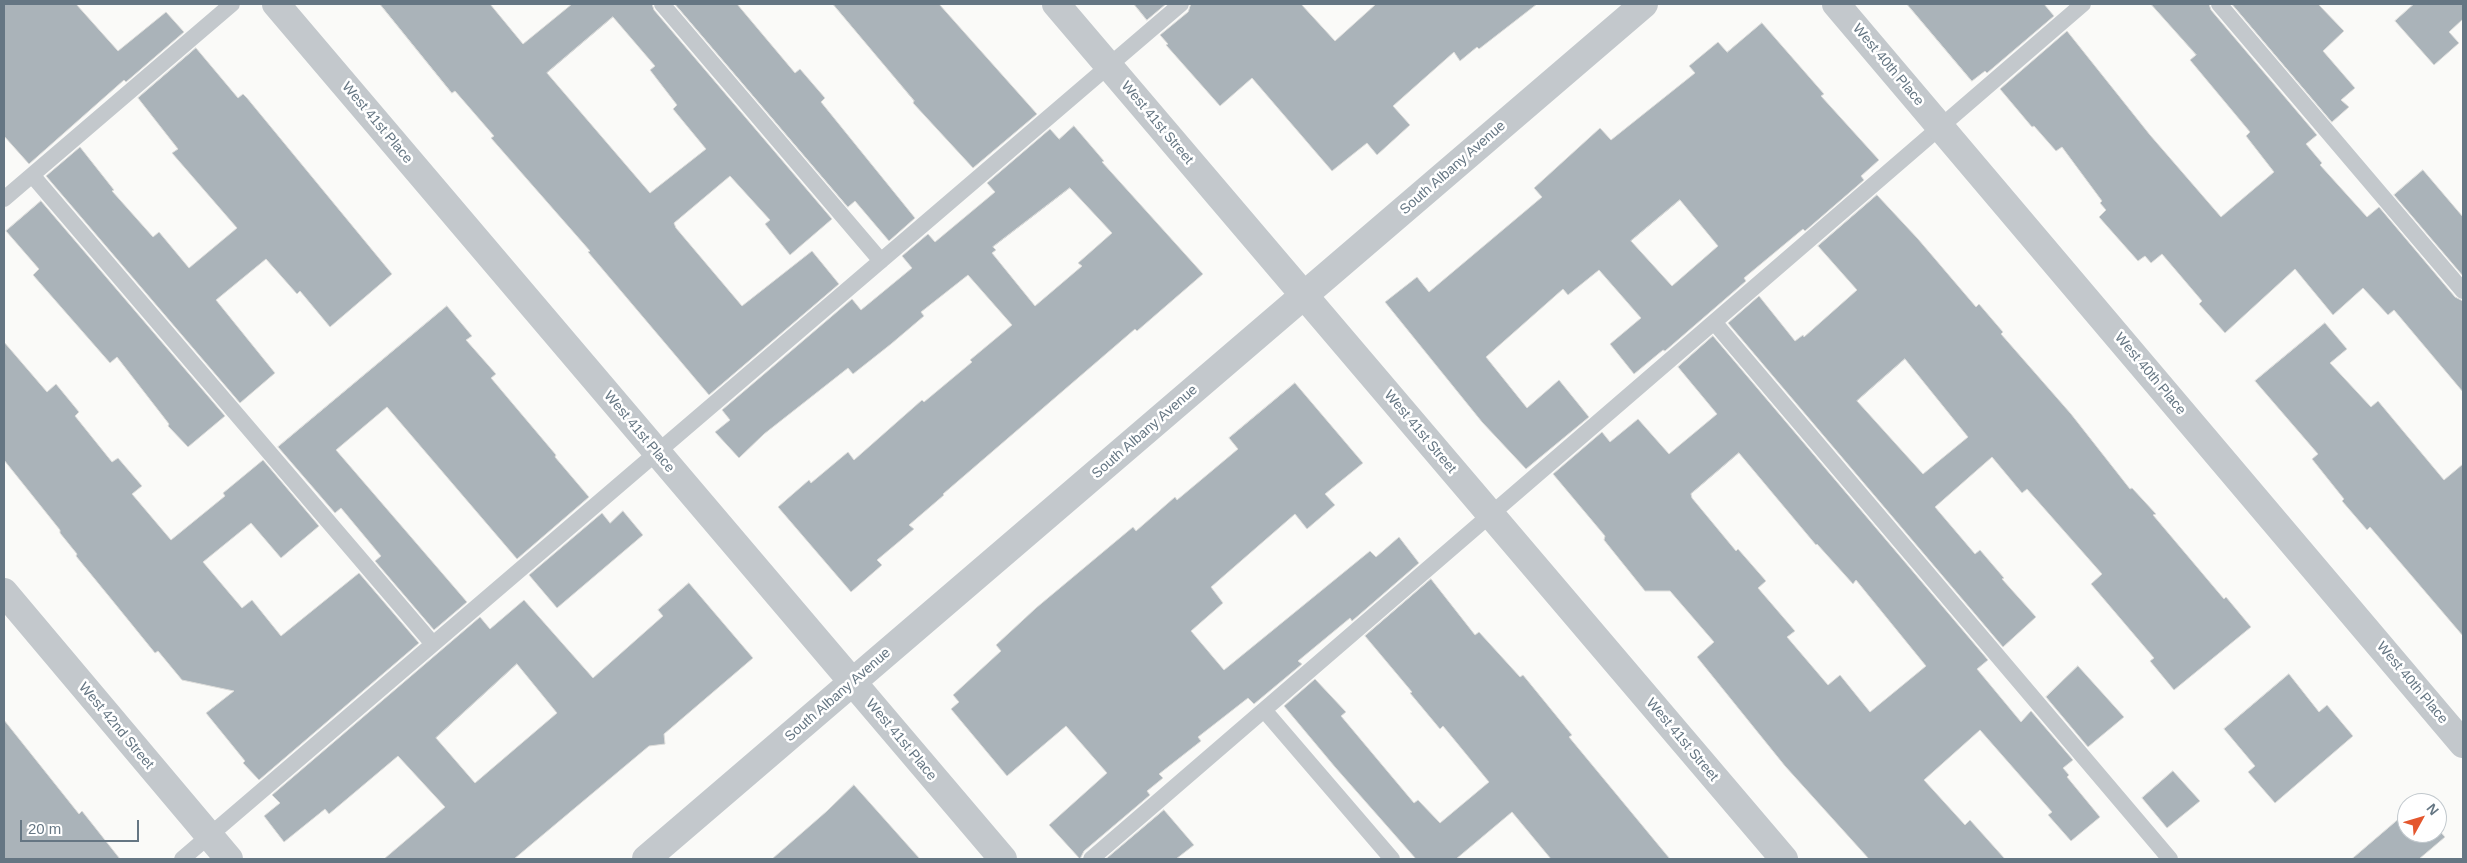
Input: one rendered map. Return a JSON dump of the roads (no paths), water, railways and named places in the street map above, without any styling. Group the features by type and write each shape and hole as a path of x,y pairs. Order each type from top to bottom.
{"street":[{"name":"West 41st Place","path":"276,4 1003,859"},
{"name":"West 41st Street","path":"1056,4 1784,859"},
{"name":"South Albany Avenue","path":"646,859 1644,4"},
{"name":"West 40th Place","path":"1836,4 2463,744"},
{"name":"West 42nd Street","path":"4,592 229,859"}],"lane":[{"path":"4,199 232,4"},
{"path":"662,4 881,261"},
{"path":"182,859 1181,4"},
{"path":"1091,859 2084,4"},
{"path":"2219,4 2463,292"},
{"path":"32,174 433,644"},
{"path":"1714,322 2170,859"},
{"path":"1264,710 1392,859"}]}
